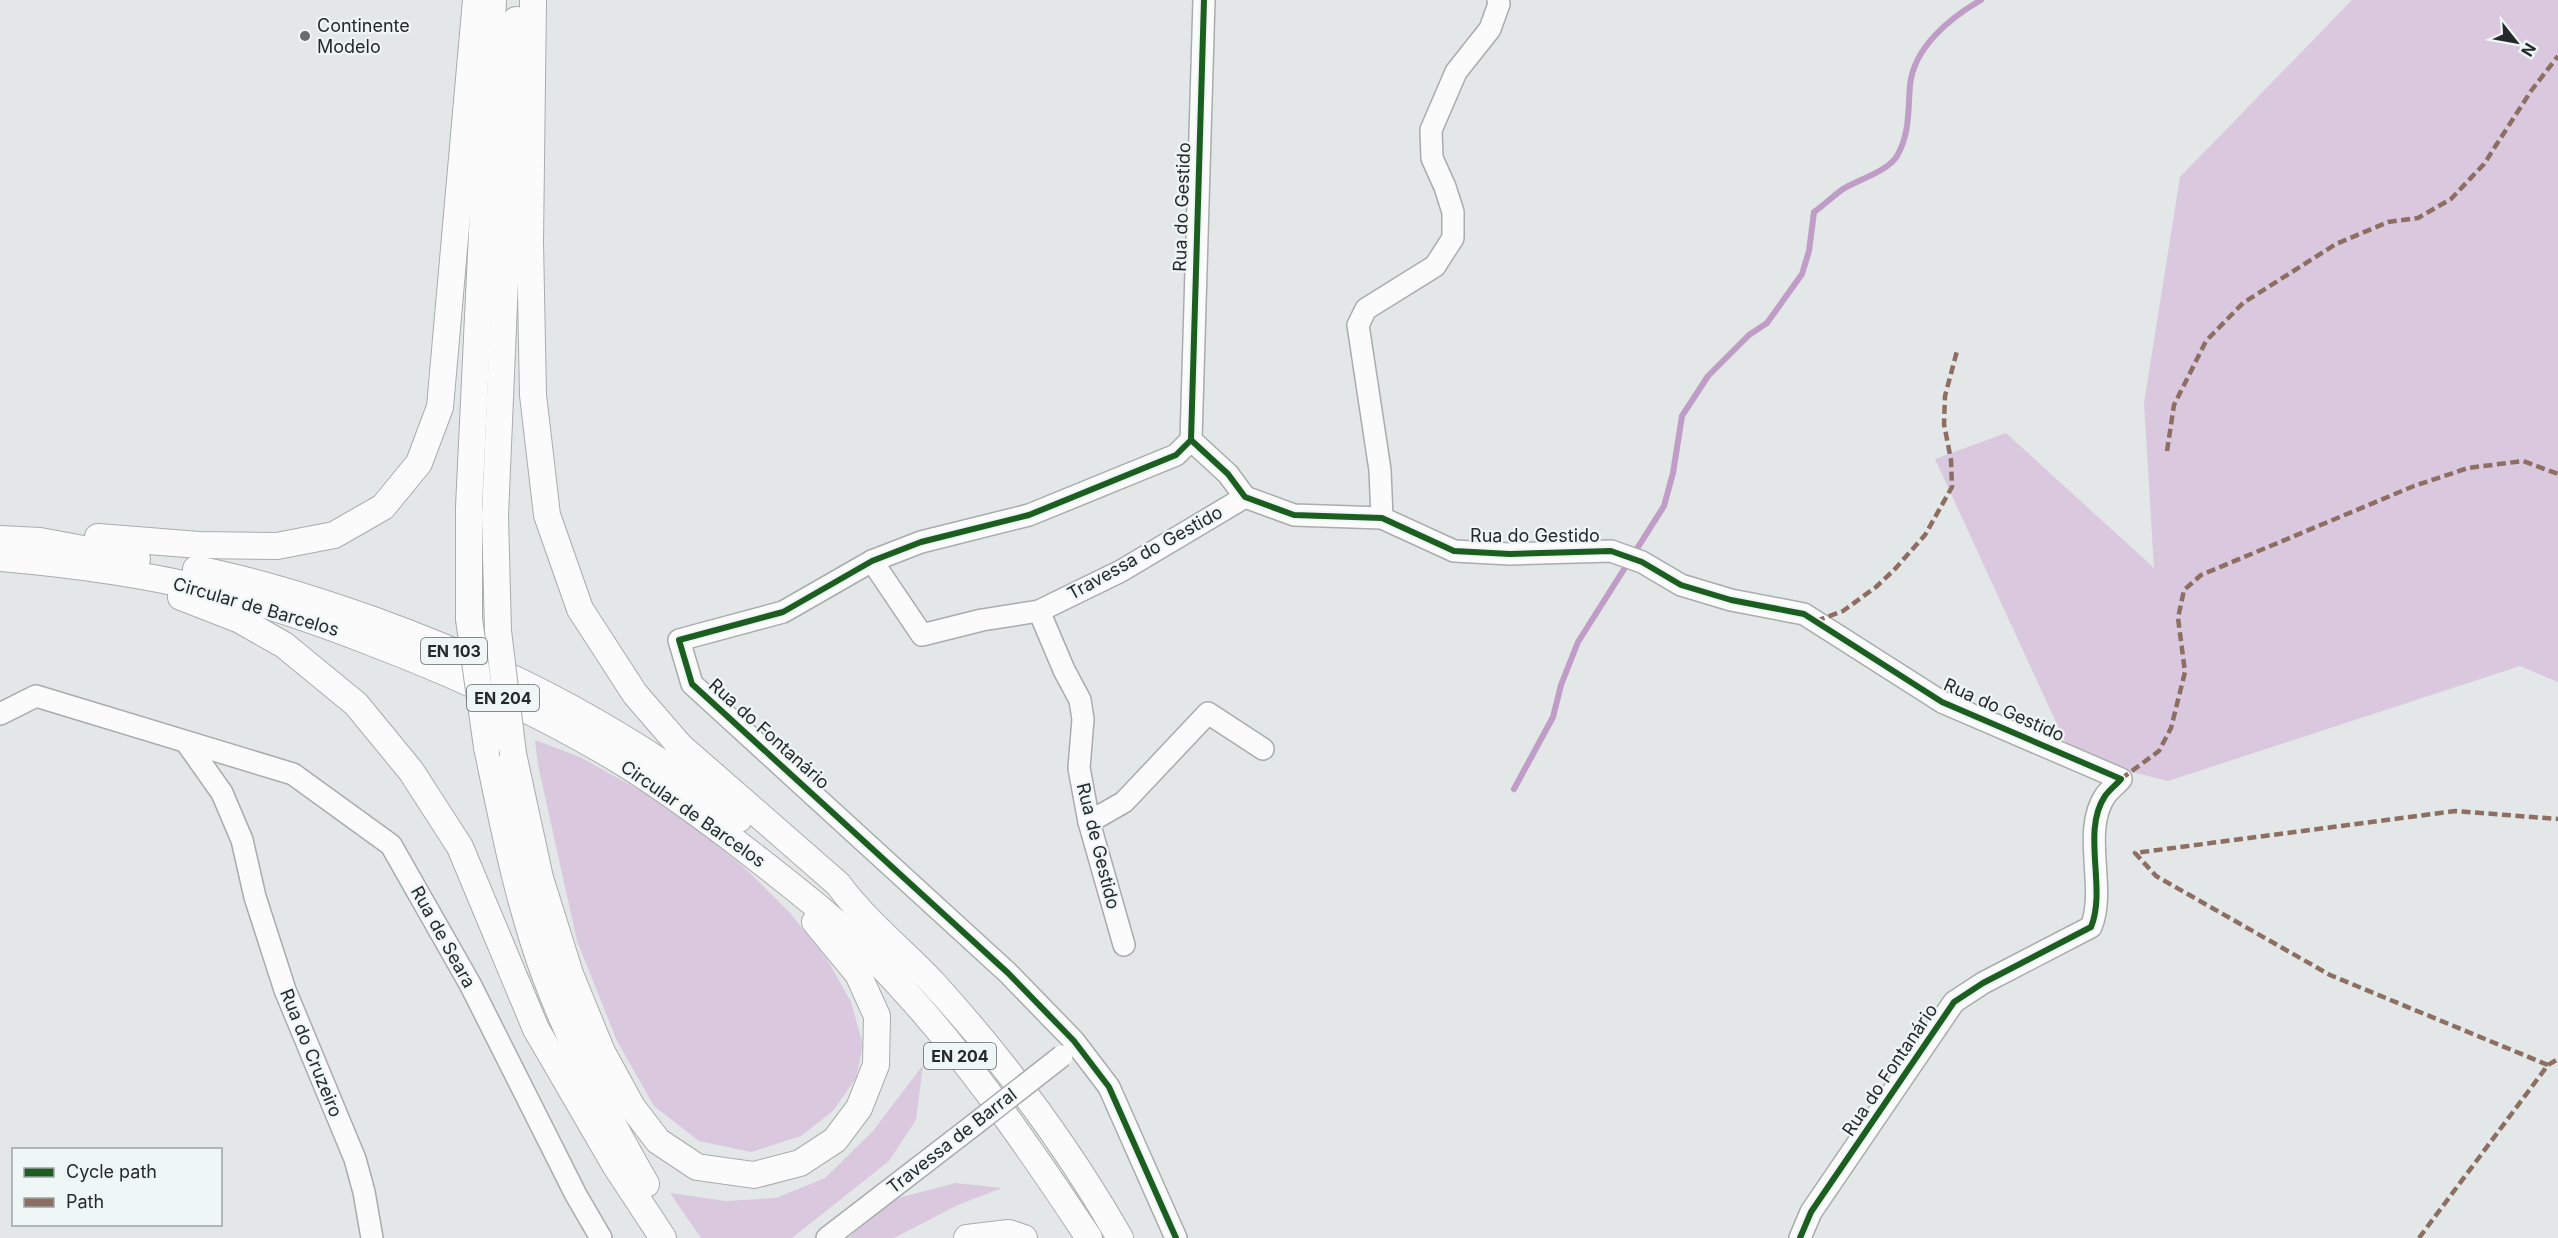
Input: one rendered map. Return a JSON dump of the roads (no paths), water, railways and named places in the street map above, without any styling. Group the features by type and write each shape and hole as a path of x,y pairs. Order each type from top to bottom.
{"main road":[{"path":"40,541 63,534 200,545 277,546 334,535 383,507 419,464 440,407 476,0"},
{"path":"493,0 469,507 469,619 487,747 515,879 546,977 586,1069 623,1143 679,1238"},
{"path":"516,0 495,516 498,631 513,754 540,878 570,974 602,1052 632,1107 658,1140 697,1167 754,1175 800,1163 835,1140 859,1108 876,1065 876,1017 858,974 816,924 806,896"},
{"path":"532,0 530,242 533,395 547,514 580,609 635,694 680,746 838,884 850,901"},
{"name":"EN 103","path":"0,539 40,541 207,571 309,597 439,644 543,692 638,747 720,803 831,892 850,901 933,984 1034,1104 1119,1238"},
{"name":"Circular de Barcelos","path":"0,558 52,562 207,589 301,616 436,667 534,713 625,764 709,821 806,896 871,956 976,1075 1015,1127 1089,1238"},
{"path":"160,580 180,597 240,620 284,645 356,704 411,771 460,847 536,1029 615,1166 663,1238"},
{"path":"967,1238 1009,1233 1024,1238"}],"street":[{"name":"Rua do Gestido","path":"1191,440 1204,0"},
{"path":"1382,518 1380,470 1358,325 1366,309 1435,266 1453,238 1453,212 1432,158 1431,130 1456,72 1490,30 1499,4 1498,0"},
{"path":"1191,440 1228,474 1245,497"},
{"name":"Rua do Fontanário","path":"1176,1238 1109,1087 1068,1048 1008,973 692,684 679,640 783,612 872,561 921,542 1029,515 1176,455 1191,440"},
{"name":"Rua do Gestido","path":"1245,497 1294,515 1382,518 1454,551 1510,554 1611,551 1642,562 1681,585 1731,600 1804,614 1942,702 2121,779"},
{"name":"Travessa do Gestido","path":"872,561 921,635 982,620 1039,610 1120,571 1245,497"},
{"name":"Rua de Gestido","path":"1039,610 1064,670 1080,699 1083,719 1079,768 1089,822 1124,945"},
{"name":"Rua de Seara","path":"0,714 36,696 293,774 391,845 470,984 576,1195 601,1238"},
{"path":"1089,822 1124,802 1208,713 1263,749"},
{"name":"Rua do Cruzeiro","path":"186,742 222,793 242,840 248,868 285,990 355,1159 372,1238"},
{"name":"Rua do Fontanário","path":"1800,1238 1811,1212 1954,1002 1983,983 2091,927 2097,912 2096,821 2104,797 2121,779"},
{"name":"Travessa de Barral","path":"827,1238 975,1124 1068,1048"}],"waterway":[{"path":"1514,789 1553,717 1561,685 1578,642 1664,506 1673,473 1682,416 1708,376 1749,335 1767,323 1802,274 1809,251 1814,212 1843,189 1880,171 1897,156 1906,130 1910,85 1918,58 1935,35 1981,0"}],"place":[{"name":"Continente Modelo","path":"305,36"}]}
